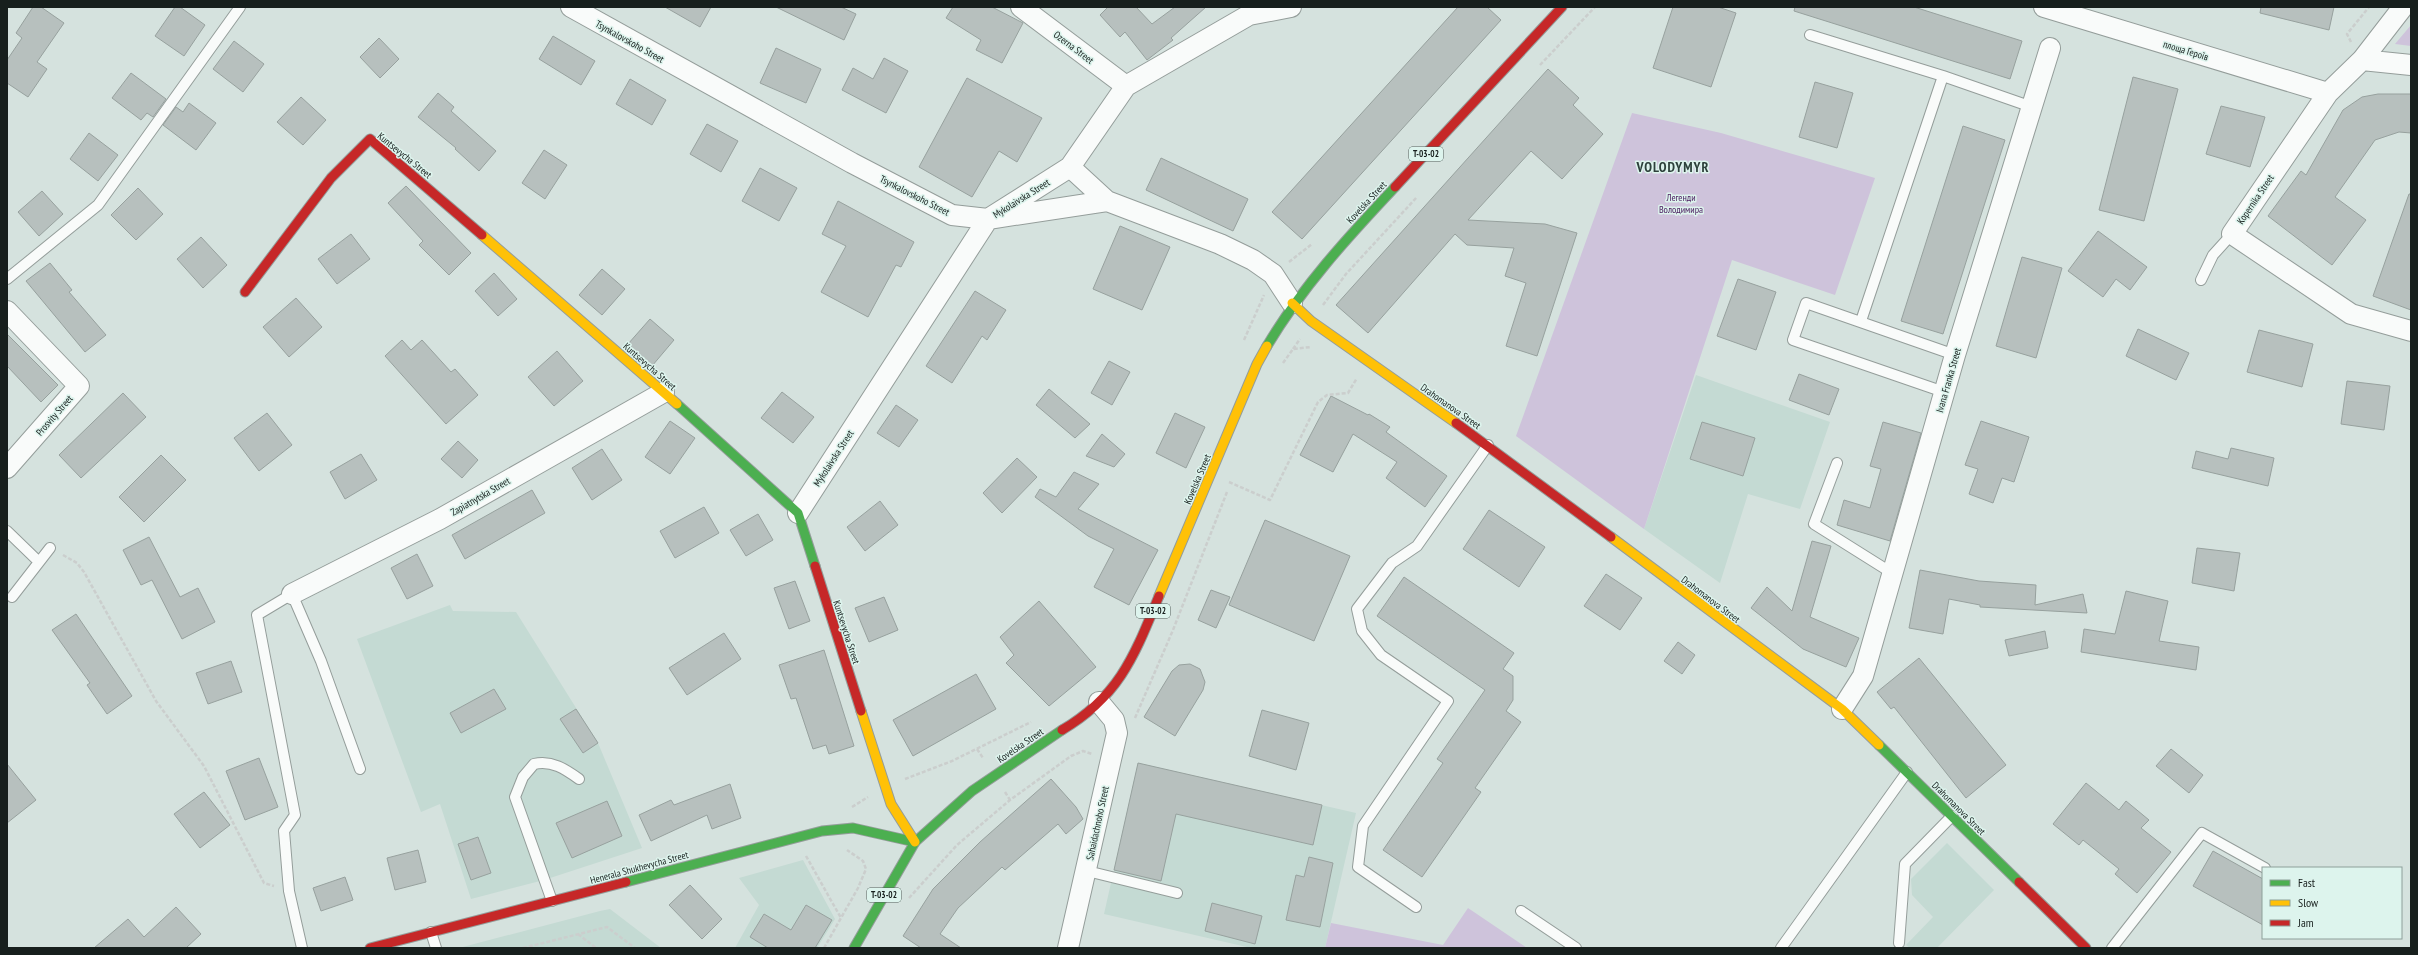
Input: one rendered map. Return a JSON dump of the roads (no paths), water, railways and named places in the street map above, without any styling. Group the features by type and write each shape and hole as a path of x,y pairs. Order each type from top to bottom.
{"street":[{"name":"Tsynkalovskoho Street","path":"570,7 852,163 952,215 988,220 1107,201 1220,244 1253,260 1273,274 1292,303"},
{"name":"Ozerna Street","path":"1021,7 1126,86"},
{"name":"Mykolaivska Street","path":"798,513 988,220 1070,167 1126,86 1249,15 1291,7"},
{"name":"Kovelska Street","path":"854,948 915,842 972,791 1042,742 1083,718 1114,688 1134,656 1257,364 1274,331 1292,303 1328,259 1562,7"},
{"name":"площа Героїв","path":"2044,7 2328,93"},
{"name":"Kopernika Street","path":"2403,7 2362,60 2328,93 2232,234 2351,314 2411,331"},
{"name":"Ivana Franka Street","path":"1842,709 1863,676 1955,355 2050,48"},
{"path":"2362,60 2411,65"},
{"name":"Kuntsevycha Street","path":"245,292 331,178 370,138 664,392 798,513 836,638 891,804 915,842"},
{"path":"1070,167 1107,201"},
{"name":"Drahomanova Street","path":"1292,303 1311,321 1488,445 1842,709 2086,948"},
{"name":"Prosvity Street","path":"7,311 80,386 7,468"},
{"name":"Zapiatnytska Street","path":"292,594 440,519 664,392"},
{"name":"Sahaidachnoho Street","path":"1068,948 1087,871 1117,733 1114,720 1099,702"},
{"name":"Henerala Shukhevycha Street","path":"370,948 822,831 853,828 915,842"}],"lane":[{"path":"7,279 98,205 240,7"},
{"path":"1810,35 1943,76 2032,107"},
{"path":"1861,321 1943,76"},
{"path":"2201,280 2213,255 2232,234"},
{"path":"1944,392 1793,340 1806,303 1955,355"},
{"path":"1416,907 1358,867 1363,826 1448,701 1381,655 1362,631 1357,609 1392,563 1417,546 1488,445"},
{"path":"1837,464 1814,524 1892,573"},
{"path":"7,531 38,561"},
{"path":"12,597 38,561 50,548"},
{"path":"302,948 289,892 284,831 295,815 257,615 292,594 321,661 360,769"},
{"path":"552,901 515,797 518,787 534,764 545,762 564,769 579,780"},
{"path":"1781,948 1907,772"},
{"path":"1899,943 1905,864 1952,816"},
{"path":"2112,948 2202,833 2263,867"},
{"path":"1087,871 1177,893"},
{"path":"1521,911 1576,948"},
{"path":"431,932 436,948"}],"district":[{"name":"VOLODYMYR","path":"1673,167"}],"park label":[{"name":"Легенди Володимира","path":"1681,202"}]}
